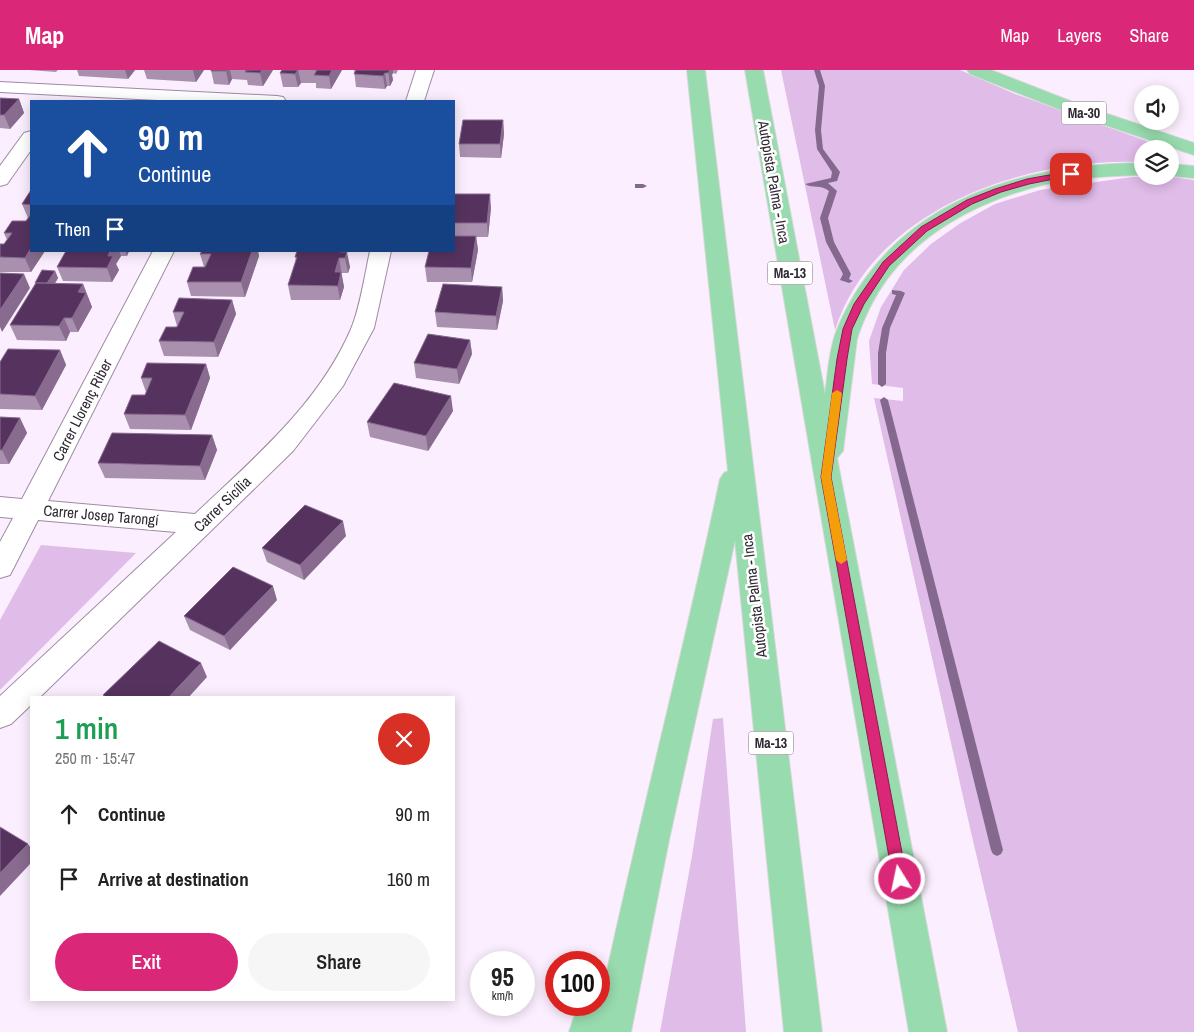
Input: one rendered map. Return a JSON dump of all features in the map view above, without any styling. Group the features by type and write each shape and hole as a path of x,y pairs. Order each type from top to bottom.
{"highway":[{"name":"Autopista Palma - Inca","path":"696,70 803,1032"},
{"name":"Autopista Palma - Inca","path":"754,70 826,477 928,1032"},
{"name":"Ma-30","path":"976,70 1072,108 1194,149"},
{"path":"1009,70 1134,116"},
{"path":"1178,130 1194,135"},
{"path":"826,477 842,359 848,329 859,304 872,283 886,264 904,246 945,215 998,190 1027,182 1086,171 1134,169"},
{"path":"1179,171 1194,172"},
{"path":"612,1032 652,840 714,575 738,454"},
{"path":"610,966 652,840"},
{"path":"588,1032 593,1016"}],"street":[{"path":"415,100 425,70"},
{"path":"0,88 62,96 241,100"},
{"path":"0,180 30,138"},
{"name":"Carrer Llorenç Riber","path":"0,568 163,252"},
{"name":"Carrer Sicília","path":"0,715 284,445 335,381 363,328 381,252"},
{"name":"Carrer Josep Tarongí","path":"0,507 202,524"}],"shaded area":[{"path":"781,70 960,70 1015,94 1144,140 1134,140 1134,162 1097,163 1051,169 1004,181 960,198 919,222 883,252 855,288 835,330"},
{"path":"1132,177 1134,177 1134,185 1179,185 1179,178 1194,180 1194,1032 1018,1032 970,828 874,398 903,401 903,388 872,384 869,341 881,307 904,270 931,244 959,224 995,204 1040,190"},
{"path":"41,545 136,553 0,690 0,620"},
{"path":"723,718 746,1032 660,1032 692,856 713,719"}],"building":[{"path":"246,70 262,70 260,73 245,72"},
{"path":"282,70 298,70 295,74 280,73"},
{"path":"317,70 332,70 329,76 314,75"},
{"path":"356,70 390,70 383,76 354,74"},
{"path":"0,98 19,99 4,115 0,115"},
{"path":"463,120 503,120 500,144 459,144"},
{"path":"30,192 30,205 22,204"},
{"path":"455,194 490,194 487,223 455,223"},
{"path":"30,215 30,250 25,258 0,257 0,244 4,244 12,233 4,233 12,221 26,221"},
{"path":"455,236 476,236 471,268 425,267 429,252 455,252"},
{"path":"65,252 110,252 108,256 113,256 107,268 57,267"},
{"path":"201,252 252,252 241,282 187,282 193,267 205,267 211,254 200,254"},
{"path":"297,252 347,252 345,258 339,258 335,272 341,272 338,286 288,285 297,257 295,257"},
{"path":"42,270 55,271 47,283 35,283"},
{"path":"0,273 24,274 0,310"},
{"path":"36,283 83,284 78,292 86,293 72,318 64,318 59,326 10,325"},
{"path":"443,284 502,287 496,316 435,312"},
{"path":"179,298 232,300 214,342 159,341 166,327 177,327 184,312 173,312"},
{"path":"428,334 470,340 457,369 414,363"},
{"path":"8,349 60,350 35,396 0,394 0,362"},
{"path":"147,363 206,364 185,415 124,414 132,395 145,395 152,378 141,378"},
{"path":"394,383 451,396 426,436 367,422"},
{"path":"0,417 20,418 2,450 0,450"},
{"path":"112,433 212,435 200,466 98,463"},
{"path":"305,505 343,521 300,565 262,548"},
{"path":"233,567 273,586 224,636 184,616"},
{"path":"159,641 201,663 170,696 103,695"},
{"path":"0,827 28,844 0,873"}],"waterway":[{"path":"817,70 822,86 818,130 820,149 836,172 834,179 818,184"},
{"path":"809,184 826,185 833,191 824,218 830,242 847,274 844,280 849,281"},
{"path":"638,186 643,186"},
{"path":"882,384 882,353 886,328 901,293 895,292"},
{"path":"884,400 997,850"}],"slow traffic":[{"path":"837,393 826,477 841,560"}],"route":[{"path":"900,879 826,477 842,359 848,329 859,304 886,264 924,229 945,215 998,190 1027,182 1071,174"}]}
